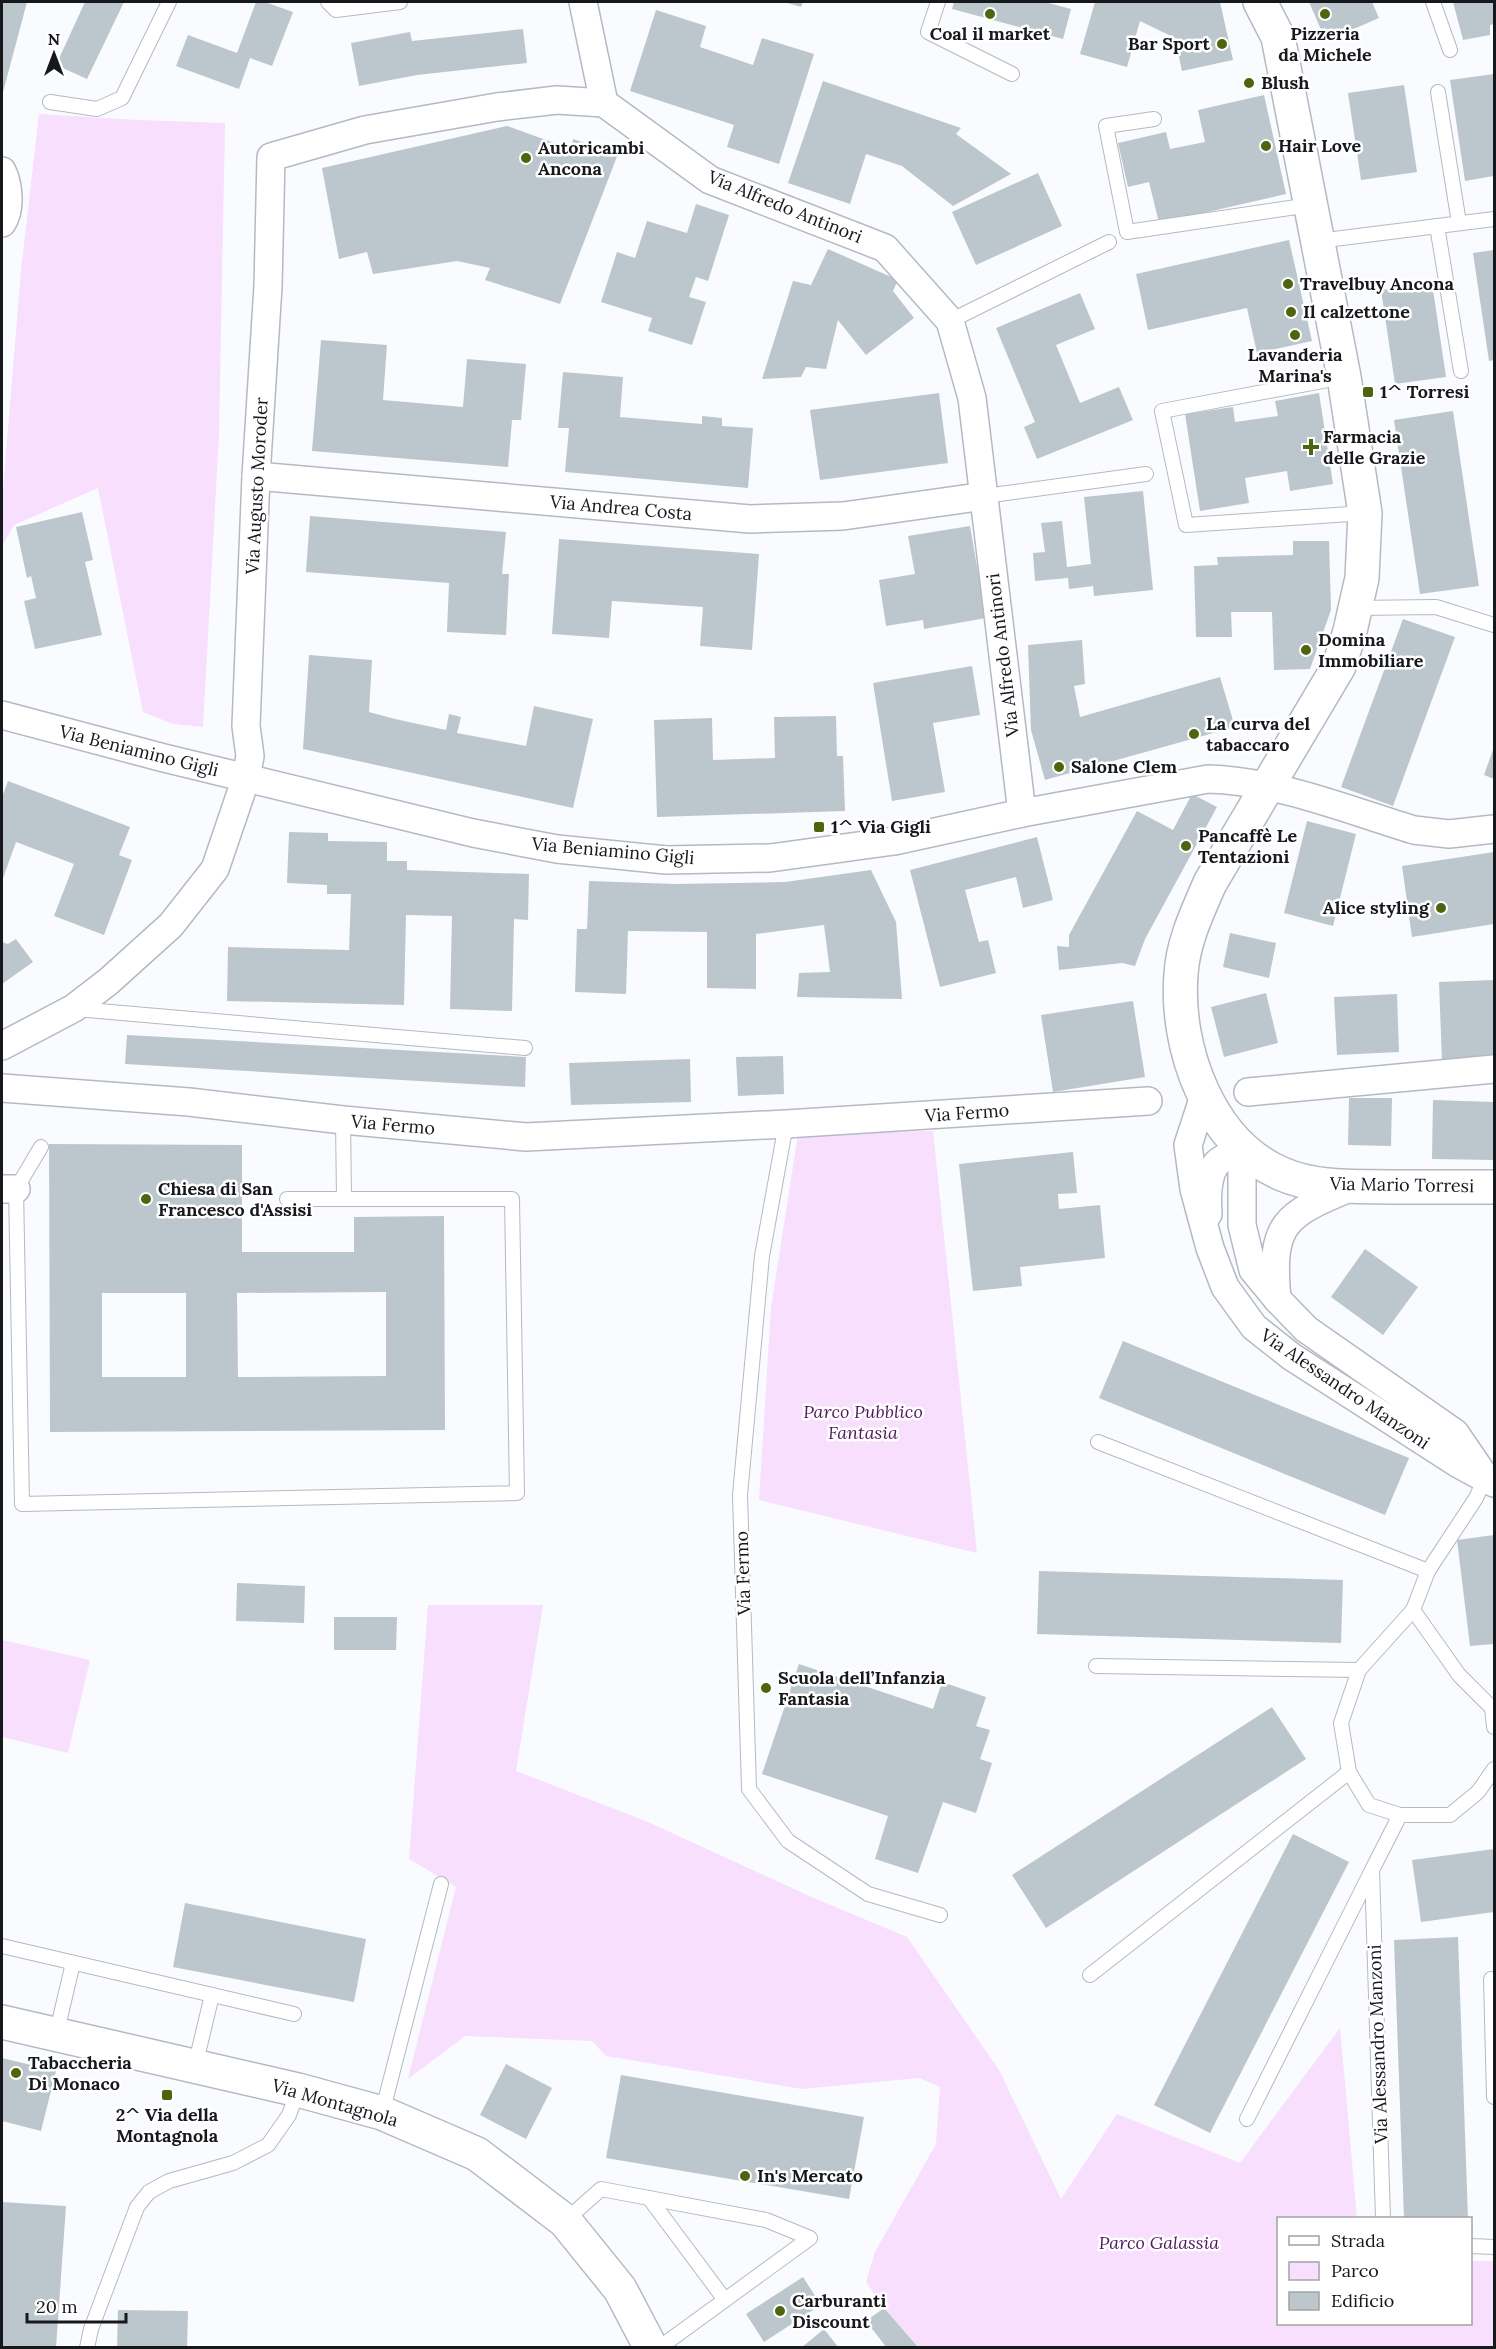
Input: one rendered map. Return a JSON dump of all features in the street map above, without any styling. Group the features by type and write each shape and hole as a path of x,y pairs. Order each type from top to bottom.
{"street":[{"path":"583,2 604,103"},
{"name":"Via Mario Torresi","path":"1260,2 1278,37 1344,377 1365,513 1362,578 1339,666 1210,883 1186,943 1181,974 1186,1037 1204,1096 1221,1125 1242,1149 1263,1164 1283,1174 1316,1183 1352,1186 1494,1187"},
{"name":"Via Augusto Moroder","path":"2,1046 74,1008 109,981 171,925 215,869 246,778 249,756 246,726 256,476 268,297 271,157 365,130 497,107 557,100 604,103"},
{"name":"Via Alfredo Antinori","path":"604,103 710,180 885,248 950,321 972,398 1022,813"},
{"path":"2,171 7,183 6,218 2,223"},
{"name":"Via Andrea Costa","path":"256,476 750,519 843,516 985,496"},
{"name":"Via Beniamino Gigli","path":"2,715 164,758 494,837 557,849 666,860 770,858 894,841 1022,813 1208,779 1239,780 1269,786 1431,834 1494,829"},
{"path":"1248,1092 1494,1069"},
{"name":"Via Fermo","path":"2,1088 189,1102 343,1120 526,1137 786,1124 1148,1101"},
{"name":"Via Alessandro Manzoni","path":"1204,1096 1188,1145 1194,1189 1210,1248 1225,1287 1254,1327 1292,1357 1456,1463 1490,1481"},
{"name":"Via Alessandro Manzoni","path":"1210,1248 1207,1198 1211,1179 1217,1163 1242,1149 1242,1225 1253,1270 1306,1329 1455,1433 1490,1481"},
{"name":"Via Alessandro Manzoni","path":"1277,1299 1276,1242 1284,1226 1315,1202 1352,1186"},
{"name":"Via Montagnola","path":"2,2022 298,2090 382,2113 477,2154 565,2221 620,2289 651,2348"}],"lane":[{"path":"50,102 97,110 122,99 169,2"},
{"path":"328,2 336,10 400,2"},
{"path":"938,2 928,32 1012,74"},
{"path":"1434,2 1450,50"},
{"path":"1438,92 1459,224"},
{"path":"1154,119 1106,126 1128,232 1310,205"},
{"path":"1317,241 1494,219"},
{"path":"1437,226 1461,371"},
{"path":"950,321 1109,242"},
{"path":"1344,377 1162,411 1186,525 1365,513"},
{"path":"985,496 1146,474"},
{"path":"1355,608 1436,607 1494,625"},
{"path":"74,1008 525,1048"},
{"path":"343,1120 344,1199"},
{"name":"Via Fermo","path":"786,1124 762,1256 740,1495 749,1789 788,1841 814,1859 868,1894 940,1915"},
{"path":"41,1147 9,1189 18,1275 22,1504 517,1493 512,1199 286,1199"},
{"path":"1098,1442 1428,1571"},
{"path":"1490,1481 1476,1498 1428,1571 1413,1610 1359,1670 1341,1723 1349,1772 1368,1805 1400,1815 1450,1815 1478,1792 1494,1769"},
{"path":"1413,1610 1459,1675 1492,1708 1494,1727"},
{"path":"1096,1666 1359,1670"},
{"path":"1090,1975 1349,1772"},
{"name":"Via Alessandro Manzoni","path":"1247,2119 1400,1815"},
{"name":"Via Alessandro Manzoni","path":"1372,1870 1383,2217"},
{"path":"382,2113 441,1884"},
{"path":"2,1946 294,2014"},
{"path":"56,2035 74,1963"},
{"path":"1491,1979 1494,2097"},
{"path":"195,2066 212,1995"},
{"path":"87,2348 91,2329 137,2207 143,2199 149,2192 170,2181 233,2163 268,2145 289,2115 298,2090"},
{"path":"565,2221 601,2189 766,2220 810,2238 659,2348"},
{"path":"649,2198 725,2300"},
{"path":"1472,2246 1494,2247"}],"green space":[{"path":"39,114 225,123 219,434 203,727 173,724 143,712 98,488 14,525 2,546 2,502 21,270"},
{"name":"Parco Pubblico Fantasia","path":"933,1131 977,1553 759,1500 771,1308 798,1134"},
{"name":"Parco Galassia","path":"428,1605 543,1605 516,1771 648,1822 807,1895 907,1937 999,2070 1061,2199 1117,2114 1240,2163 1340,2028 1357,2217 1277,2217 1277,2325 1472,2325 1472,2261 1494,2261 1494,2347 919,2347 884,2308 866,2282 875,2252 936,2144 940,2087 919,2078 802,2089 606,2056 592,2041 465,2036 408,2079 456,1887 409,1859"},
{"path":"2,1640 90,1660 68,1753 2,1737"}],"building":[{"path":"2,2 27,2 2,96"},
{"path":"85,2 124,2 87,79 56,65"},
{"path":"256,2 265,2 293,12 272,66 250,58 239,89 176,66 188,35 237,53"},
{"path":"784,2 803,2 801,7"},
{"path":"954,2 1045,2 1071,9 1063,39 952,9"},
{"path":"1095,2 1220,2 1233,60 1182,71 1175,38 1140,21 1127,67 1080,54"},
{"path":"1309,2 1372,2 1379,18 1326,41"},
{"path":"1453,2 1494,2 1494,24 1490,25 1490,35 1463,40"},
{"path":"656,10 706,26 700,47 753,65 762,38 814,54 779,164 727,147 734,125 630,91"},
{"path":"523,29 527,63 417,75 359,86 351,43 410,32 412,41"},
{"path":"1494,74 1494,176 1465,181 1450,80"},
{"path":"823,81 961,128 956,134 1011,174 953,206 902,166 866,154 850,204 788,183"},
{"path":"1404,85 1417,172 1361,180 1348,93"},
{"path":"1264,95 1286,194 1159,223 1149,182 1128,187 1118,143 1166,132 1170,149 1205,142 1198,110"},
{"path":"507,126 571,149 573,139 618,154 560,304 485,280 490,268 457,261 373,274 367,252 339,259 322,168"},
{"path":"1038,173 1062,226 976,265 952,212"},
{"path":"696,204 729,215 708,281 696,277 689,297 706,302 692,345 648,331 652,318 601,302 617,252 635,258 647,221 687,233"},
{"path":"1289,240 1312,341 1257,353 1247,308 1148,330 1136,274"},
{"path":"828,249 898,280 893,291 914,318 866,355 838,320 826,369 806,367 801,377 762,379 793,281 811,285"},
{"path":"1494,250 1494,360 1489,361 1473,253"},
{"path":"1432,283 1446,377 1395,384 1381,290"},
{"path":"1080,293 1095,329 1056,345 1080,403 1119,387 1133,420 1037,459 1024,427 1035,422 996,328"},
{"path":"321,340 387,345 383,400 463,407 467,359 526,364 521,420 512,420 508,467 312,451"},
{"path":"563,372 623,377 620,417 702,424 702,416 722,418 722,426 753,428 748,488 565,472 569,428 558,428"},
{"path":"939,393 948,463 820,480 810,410"},
{"path":"1319,393 1333,484 1290,491 1287,471 1245,478 1249,503 1200,511 1185,414 1233,407 1235,422 1278,416 1275,401"},
{"path":"1453,411 1479,586 1420,594 1394,420"},
{"path":"1143,491 1153,590 1094,596 1093,586 1069,589 1068,578 1035,581 1033,553 1045,552 1041,523 1062,521 1067,567 1091,564 1084,497"},
{"path":"82,512 93,560 85,562 102,635 35,649 24,601 36,598 31,576 27,578 16,527"},
{"path":"310,516 506,532 502,574 509,574 506,635 447,632 449,583 306,572"},
{"path":"970,526 986,618 924,629 923,620 886,626 879,580 915,574 908,536"},
{"path":"559,539 759,554 752,650 700,646 703,607 612,601 609,638 552,634"},
{"path":"1293,541 1329,541 1331,610 1310,669 1274,670 1272,612 1231,612 1232,637 1196,637 1194,566 1218,565 1217,557 1293,555"},
{"path":"1403,619 1455,637 1393,806 1341,787"},
{"path":"1082,640 1085,684 1074,686 1080,717 1220,677 1235,727 1045,780 1031,730 1028,645"},
{"path":"309,655 372,660 369,712 446,730 449,714 461,717 457,733 526,746 534,706 593,719 573,808 303,749"},
{"path":"972,666 980,715 933,723 945,792 892,801 873,683"},
{"path":"836,716 837,756 843,756 845,811 657,817 654,720 712,718 713,760 775,758 774,717"},
{"path":"1494,747 1494,779 1484,775"},
{"path":"8,781 130,827 119,855 132,860 104,935 54,916 74,864 16,842 2,881 2,797"},
{"path":"1192,794 1217,807 1145,939 1135,966 1122,963 1059,970 1057,946 1069,947 1069,935 1137,811 1173,830"},
{"path":"1307,821 1356,834 1333,926 1284,913"},
{"path":"289,832 328,833 328,841 387,842 387,861 407,861 407,870 529,874 528,920 514,919 512,1011 450,1009 452,916 406,915 404,1005 227,1001 228,947 349,950 351,894 327,894 327,885 287,883"},
{"path":"1037,837 1053,900 1023,908 1016,877 965,890 979,942 988,940 996,973 940,987 910,870"},
{"path":"1494,852 1494,924 1412,937 1402,866"},
{"path":"871,870 896,922 902,999 797,997 799,973 830,972 824,925 756,934 756,989 707,988 707,932 628,931 626,994 575,992 577,929 587,929 589,881 676,884 785,882"},
{"path":"1230,933 1276,943 1269,978 1223,967"},
{"path":"16,939 33,962 2,984 2,942 8,944"},
{"path":"1494,980 1494,1059 1442,1061 1439,982"},
{"path":"1266,993 1278,1043 1224,1057 1211,1007"},
{"path":"1397,994 1399,1052 1337,1055 1334,997"},
{"path":"1133,1001 1145,1077 1053,1092 1041,1015"},
{"path":"127,1035 526,1057 525,1087 125,1064"},
{"path":"783,1056 784,1094 738,1096 736,1057"},
{"path":"690,1059 691,1102 571,1105 569,1063"},
{"path":"1349,1098 1392,1098 1391,1146 1348,1145"},
{"path":"1433,1100 1494,1102 1494,1160 1432,1159"},
{"path":"49,1144 242,1145 242,1252 354,1252 354,1217 444,1216 445,1430 50,1432","holes":["386,1292 386,1376 238,1377 237,1293","102,1293 186,1293 186,1377 102,1377"]},
{"path":"1073,1152 1077,1193 1058,1194 1059,1209 1100,1205 1105,1258 1020,1267 1022,1286 973,1291 959,1164"},
{"path":"1365,1249 1418,1287 1383,1335 1331,1297"},
{"path":"1123,1341 1409,1458 1385,1515 1099,1398"},
{"path":"1494,1535 1494,1644 1470,1646 1457,1540"},
{"path":"1039,1571 1343,1580 1341,1643 1037,1634"},
{"path":"237,1583 305,1586 304,1623 236,1621"},
{"path":"334,1617 397,1617 396,1650 334,1650"},
{"path":"799,1664 933,1709 942,1682 986,1697 976,1726 990,1730 980,1759 992,1763 976,1813 943,1802 918,1873 875,1859 888,1816 762,1774"},
{"path":"1272,1707 1306,1759 1046,1928 1012,1875"},
{"path":"1293,1834 1349,1862 1210,2133 1154,2105"},
{"path":"1494,1849 1494,1912 1421,1922 1412,1860"},
{"path":"185,1903 366,1939 354,2002 173,1967"},
{"path":"1458,1937 1468,2217 1404,2217 1394,1940"},
{"path":"2,2058 56,2071 41,2131 2,2121"},
{"path":"506,2064 552,2088 526,2139 480,2115"},
{"path":"621,2075 864,2117 849,2199 606,2158"},
{"path":"2,2202 66,2206 56,2348 2,2348"},
{"path":"803,2277 821,2305 764,2342 746,2314"},
{"path":"884,2308 919,2348 887,2348 866,2321"},
{"path":"118,2310 188,2311 187,2348 117,2348"},
{"path":"824,2329 839,2348 801,2348"}],"place":[{"name":"Coal il market","path":"990,14"},
{"name":"Pizzeria da Michele","path":"1325,14"},
{"name":"Bar Sport","path":"1222,44"},
{"name":"Blush","path":"1249,83"},
{"name":"Hair Love","path":"1266,146"},
{"name":"Autoricambi Ancona","path":"526,158"},
{"name":"Travelbuy Ancona","path":"1288,284"},
{"name":"Il calzettone","path":"1291,312"},
{"name":"Lavanderia Marina's","path":"1295,335"},
{"name":"1^ Torresi","path":"1368,392"},
{"name":"Farmacia delle Grazie","path":"1311,447"},
{"name":"Domina Immobiliare","path":"1306,650"},
{"name":"La curva del tabaccaro","path":"1194,734"},
{"name":"Salone Clem","path":"1059,767"},
{"name":"1^ Via Gigli","path":"819,827"},
{"name":"Pancaffè Le Tentazioni","path":"1186,846"},
{"name":"Alice styling","path":"1441,908"},
{"name":"Chiesa di San Francesco d'Assisi","path":"146,1199"},
{"name":"Scuola dell’Infanzia Fantasia","path":"766,1688"},
{"name":"Tabaccheria Di Monaco","path":"16,2073"},
{"name":"2^ Via della Montagnola","path":"167,2095"},
{"name":"In's Mercato","path":"745,2176"},
{"name":"Carburanti Discount","path":"780,2311"}]}
